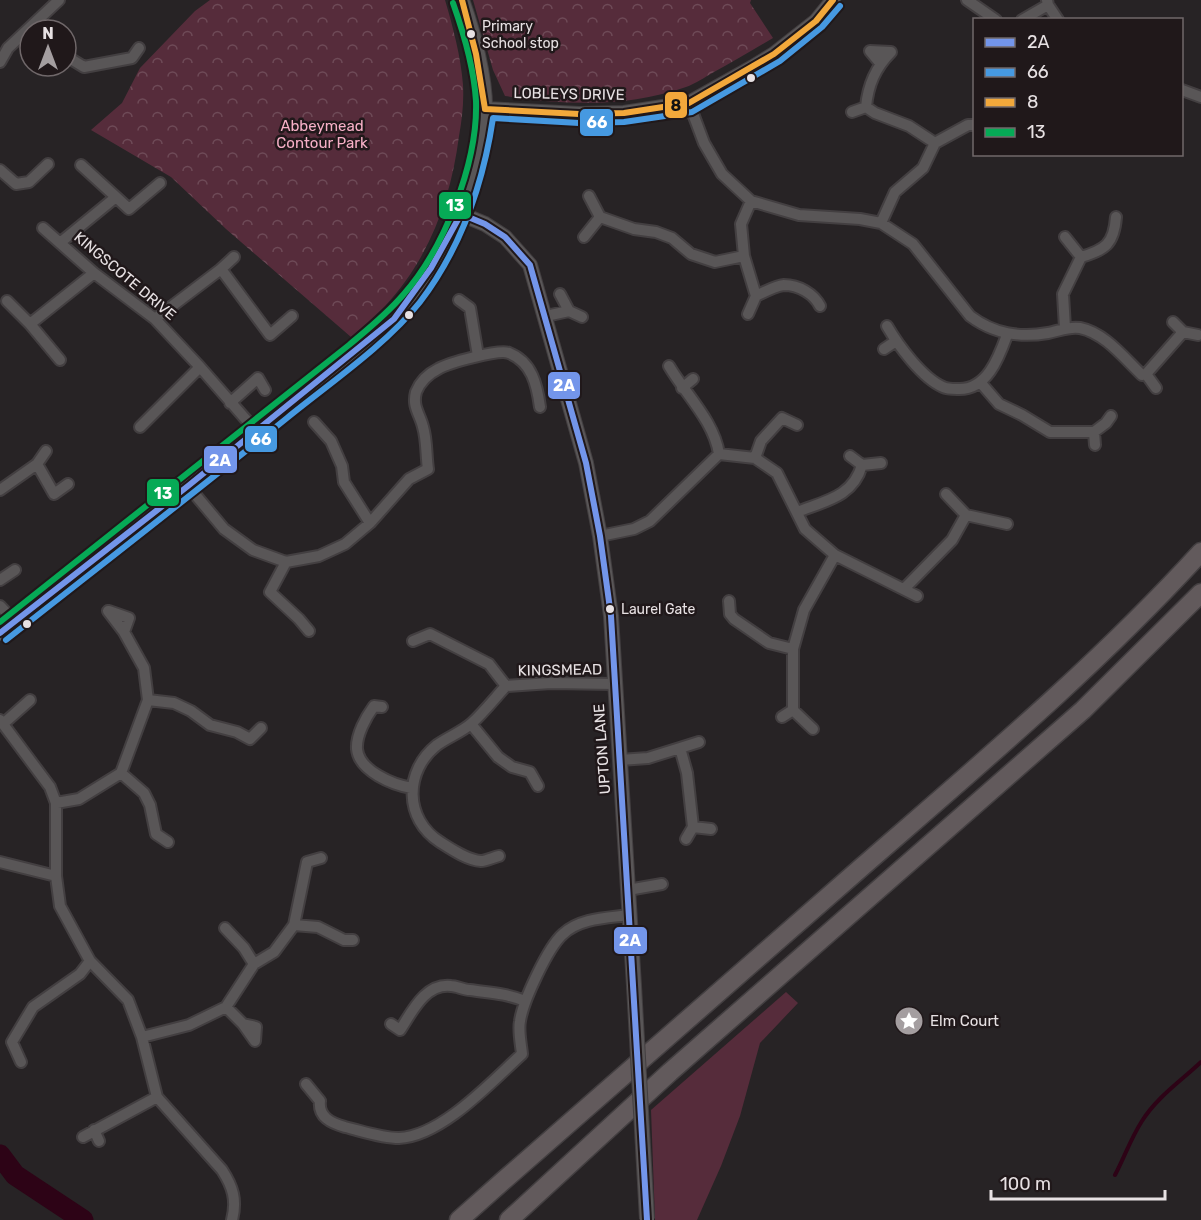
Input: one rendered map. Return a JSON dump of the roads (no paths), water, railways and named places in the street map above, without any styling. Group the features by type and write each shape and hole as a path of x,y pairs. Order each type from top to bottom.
{"highway":[{"path":"459,1220 948,793 1059,692 1167,589 1201,552"},
{"path":"508,1220 670,1072 1083,710 1201,593"}],"street":[{"path":"41,18 58,0"},
{"path":"0,633 188,486 394,319 416,293 461,214 479,153 485,109 480,71 462,0"},
{"name":"LOBLEYS DRIVE","path":"485,109 579,114 624,113 688,103 774,54 816,21 833,0"},
{"path":"967,0 993,18"},
{"path":"1025,18 1047,3 1057,18"},
{"path":"0,62 8,48 18,40"},
{"path":"78,64 85,69 132,57 139,48"},
{"path":"866,107 868,88 880,63 891,52 870,51 880,63"},
{"path":"1183,90 1201,97"},
{"path":"688,103 704,143 722,174 751,201 799,215 860,219 881,223 913,244 970,316 982,325 1007,334 1025,336 1065,328 1080,328 1100,336 1142,375 1146,374"},
{"path":"852,112 866,107"},
{"path":"866,107 875,113 909,126 935,142"},
{"path":"881,223 895,192 923,168 935,142 968,125 973,125"},
{"path":"0,170 16,184 29,182 48,164"},
{"path":"81,165 129,209 160,183"},
{"path":"13,197 16,184"},
{"path":"589,196 600,217 634,229 656,232 672,238 691,254 715,262 744,256"},
{"path":"61,242 116,197"},
{"path":"748,314 756,296 744,256 741,224 751,201"},
{"name":"UPTON LANE","path":"461,214 485,224 506,237 530,265 582,443 600,536 611,616 647,1219"},
{"path":"584,237 600,217"},
{"path":"1065,328 1063,294 1081,257 1102,251 1118,235 1116,217"},
{"name":"KINGSCOTE DRIVE","path":"43,228 94,273 155,319 200,366 256,431"},
{"path":"1065,237 1081,257"},
{"path":"155,319 234,257"},
{"path":"221,269 270,335 292,316"},
{"path":"30,324 94,273"},
{"path":"756,296 783,285 796,287 818,302"},
{"path":"560,294 569,311"},
{"path":"459,300 471,308 478,356"},
{"path":"7,301 60,360"},
{"path":"546,316 569,311 582,317"},
{"path":"1173,322 1183,332 1198,335"},
{"path":"887,326 896,341 925,374 944,388 965,389 980,382 992,369 1000,355 1007,334"},
{"path":"1146,374 1183,332"},
{"path":"884,349 896,341"},
{"path":"188,486 224,529 253,550 286,562 319,556 345,544 370,523 409,479 428,469 423,427 414,407 421,381 438,368 478,356 507,352 519,358 532,373 540,407"},
{"path":"140,427 200,366"},
{"path":"669,366 717,437 719,454"},
{"path":"1146,374 1155,388"},
{"path":"230,403 258,378 265,390"},
{"path":"682,388 693,379"},
{"path":"980,382 999,404 1022,414 1050,432 1094,432"},
{"path":"755,458 762,441 785,416 797,425"},
{"path":"1095,445 1094,432 1106,418"},
{"path":"314,422 331,441 342,466 344,482 370,523"},
{"path":"0,490 37,464 46,451"},
{"path":"600,536 634,529 650,521 719,454"},
{"path":"719,454 755,458 777,473 805,529 835,555 917,596"},
{"path":"850,456 862,465 881,462"},
{"path":"37,464 54,494 68,484"},
{"path":"797,512 844,494 859,478 862,465"},
{"path":"946,494 966,515 1007,524"},
{"path":"904,589 952,540 966,515"},
{"path":"813,729 794,710 793,649 804,610 835,555"},
{"path":"286,562 270,592 309,631"},
{"path":"729,601 730,614 734,619 769,643 793,649"},
{"path":"0,606 15,622"},
{"path":"56,803 79,799 121,773 148,700 144,668 124,632 108,611"},
{"path":"413,641 430,634 431,622"},
{"name":"KINGSMEAD","path":"430,634 489,664 506,686"},
{"name":"KINGSMEAD","path":"411,788 428,754 471,724 506,686 551,683 614,684"},
{"path":"30,700 1,722 50,787 56,803 56,876 60,906 90,961 128,1000 142,1037 157,1098 222,1170 229,1181 235,1199 232,1220"},
{"path":"148,700 174,702 210,725 237,732 250,739 261,728"},
{"path":"382,707 374,706 365,718 357,749 360,758 382,779 398,786 411,788 416,815 425,830 438,841 484,866 499,856"},
{"path":"782,717 794,710"},
{"path":"471,724 505,762 512,767 530,772 538,786"},
{"path":"620,760 648,758 699,742"},
{"path":"680,748 687,773 693,827 687,839"},
{"path":"530,772 536,761"},
{"path":"121,773 144,793 150,805 156,834 168,842"},
{"path":"693,827 711,829"},
{"path":"142,1037 189,1025 226,1007 254,964 274,952 294,925 307,862 321,858"},
{"path":"0,862 56,876"},
{"path":"628,890 663,884"},
{"path":"306,1084 320,1101 319,1109 322,1116 336,1124 373,1134 399,1138 424,1132 447,1120 522,1054 519,1023 525,1002 549,954 563,933 589,920 629,915"},
{"path":"294,925 318,927 346,942"},
{"path":"225,928 244,948 254,964"},
{"path":"21,1062 12,1042 33,1007 80,974 90,961"},
{"path":"400,1030 416,1006 440,981 467,990 500,993 525,1002"},
{"path":"226,1007 243,1024"},
{"path":"82,1137 157,1098"},
{"path":"94,1130 99,1141"}],"waterway":[{"path":"1115,1175 1134,1134 1148,1112 1201,1062"},
{"path":"0,1155 15,1175 83,1220"}],"place":[{"name":"Primary School stop","path":"471,34"},
{"name":"Laurel Gate","path":"610,609"},
{"name":"Elm Court","path":"909,1021"}],"park label":[{"name":"Abbeymead Contour Park","path":"322,134"}]}
